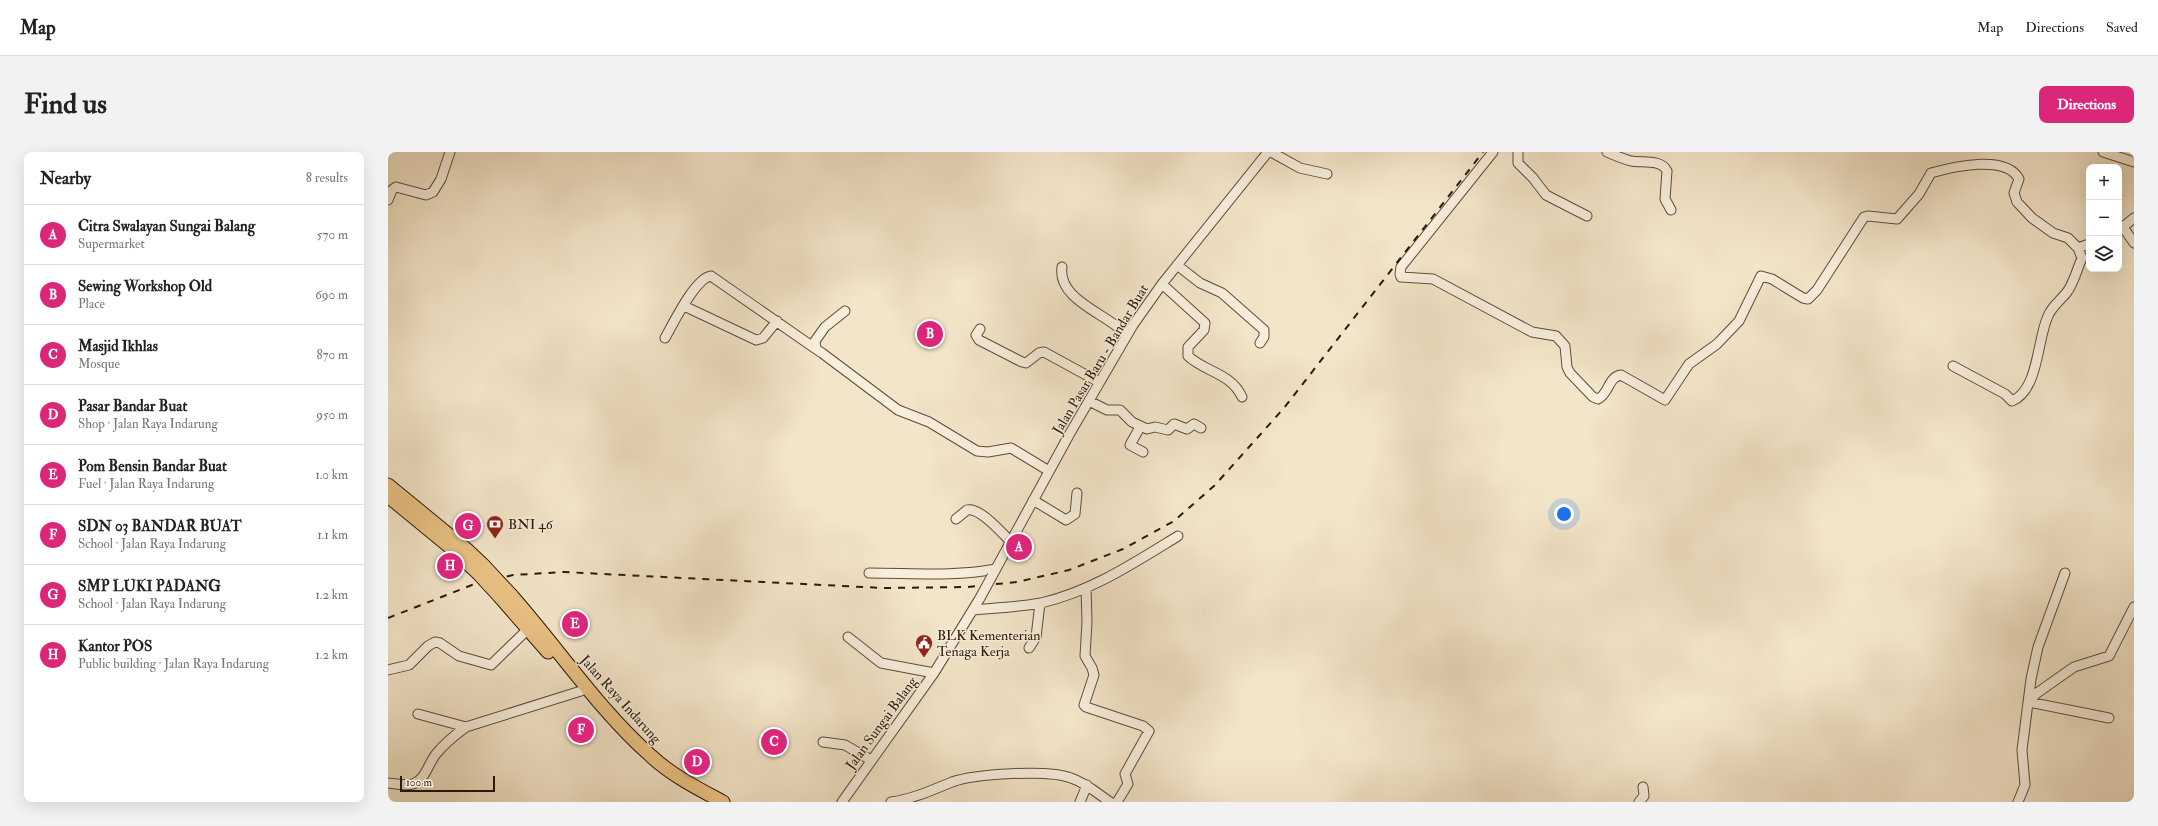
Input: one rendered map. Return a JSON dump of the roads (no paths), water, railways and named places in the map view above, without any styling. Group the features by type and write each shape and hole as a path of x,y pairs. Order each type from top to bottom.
{"highway":[{"name":"Jalan Raya Indarung","path":"389,490 450,547 481,569 506,596 581,691 651,767 704,802"},
{"name":"Jalan Raya Indarung","path":"526,622 652,758 697,788 723,802"}],"street":[{"path":"388,200 392,190 396,187 426,195 433,192 441,179 450,152"},
{"path":"1269,152 1300,168 1327,174"},
{"name":"Jalan Pasar Baru - Bandar Buat","path":"980,598 1049,471 1127,335 1162,284 1269,152"},
{"path":"1493,152 1401,267 1401,277 1412,279 1433,279 1532,332 1556,336 1565,346 1567,367 1570,372 1593,397 1598,399 1603,396 1613,379 1621,374 1663,400 1667,399 1689,364 1717,344 1739,321 1759,278 1763,276 1803,298 1808,299 1817,290 1864,217 1868,216 1897,219 1919,194 1932,172 1957,166 1994,164 2007,169 2016,174 2019,179 2014,193 2017,202 2032,218 2053,233 2068,238 2078,248 2082,258 2068,292 2048,315 2033,375 2028,386 2016,399 2010,400 2005,394 1953,366"},
{"path":"1518,152 1518,163 1533,178 1542,192 1587,216"},
{"path":"1606,152 1631,161 1645,161 1664,167 1668,171 1665,199 1671,210"},
{"path":"2103,152 2134,162"},
{"path":"2122,228 2134,218"},
{"path":"2122,230 2134,243"},
{"path":"2078,248 2086,245"},
{"path":"1177,265 1200,283 1222,292 1253,319 1264,330 1264,337 1260,343"},
{"path":"1062,267 1062,279 1067,290 1127,335"},
{"path":"665,338 698,284 704,278 711,276 816,348 898,410 929,422 977,451 988,452 1011,448 1049,471"},
{"path":"1162,284 1205,323 1204,330 1188,347 1188,356 1229,379 1236,386 1242,396"},
{"path":"684,306 756,340 763,338 777,322"},
{"path":"816,348 814,341 821,332 845,311"},
{"path":"980,329 976,335 979,340 1022,362 1026,363 1039,353 1044,352 1099,382"},
{"path":"1089,401 1108,410 1120,410 1140,427 1147,429 1155,427 1168,430 1174,424 1187,429 1194,424 1201,428"},
{"path":"1140,427 1130,445 1143,452"},
{"path":"1034,500 1066,520 1075,514 1077,493"},
{"path":"956,519 967,510 972,510 993,524 1011,542"},
{"path":"973,610 1040,603 1086,588 1129,567 1178,536"},
{"path":"869,573 944,575 994,572"},
{"path":"2018,802 2024,784 2022,750 2031,679 2038,647 2065,573"},
{"path":"1086,588 1087,622 1085,656 1094,675 1084,705 1149,730 1125,774 1128,784 1117,802"},
{"name":"Jalan Sungai Balang","path":"842,802 934,673 980,598"},
{"path":"1029,648 1036,637 1040,603"},
{"path":"2029,702 2038,693 2074,667 2109,656 2134,607"},
{"path":"388,670 409,665 428,646 435,642 440,643 459,656 491,665 526,622"},
{"path":"848,637 881,663 934,673"},
{"path":"388,783 413,784 419,780 425,773 435,755 451,738 466,728 581,691"},
{"path":"2029,702 2109,718"},
{"path":"418,714 466,728"},
{"path":"823,742 845,745 871,760"},
{"path":"891,802 917,799 953,782 971,777 1037,772 1070,777 1087,785 1110,802"},
{"path":"1080,802 1087,785"},
{"path":"1639,802 1644,796 1643,787"}],"railway":[{"path":"388,618 472,585 513,575 564,572 883,588 967,587 1017,582 1069,570 1123,549 1174,521 1215,485 1284,408 1483,152"}],"place":[{"name":"Sewing Workshop Old","path":"930,334"},
{"name":"SMP LUKI PADANG","path":"468,526"},
{"name":"BNI 46","path":"495,539"},
{"name":"Citra Swalayan Sungai Balang","path":"1019,547"},
{"name":"Kantor POS","path":"450,566"},
{"name":"Pom Bensin Bandar Buat","path":"575,624"},
{"name":"BLK Kementerian Tenaga Kerja","path":"924,658"},
{"name":"SDN 03 BANDAR BUAT","path":"581,730"},
{"name":"Masjid Ikhlas","path":"774,742"},
{"name":"Pasar Bandar Buat","path":"697,762"}]}
